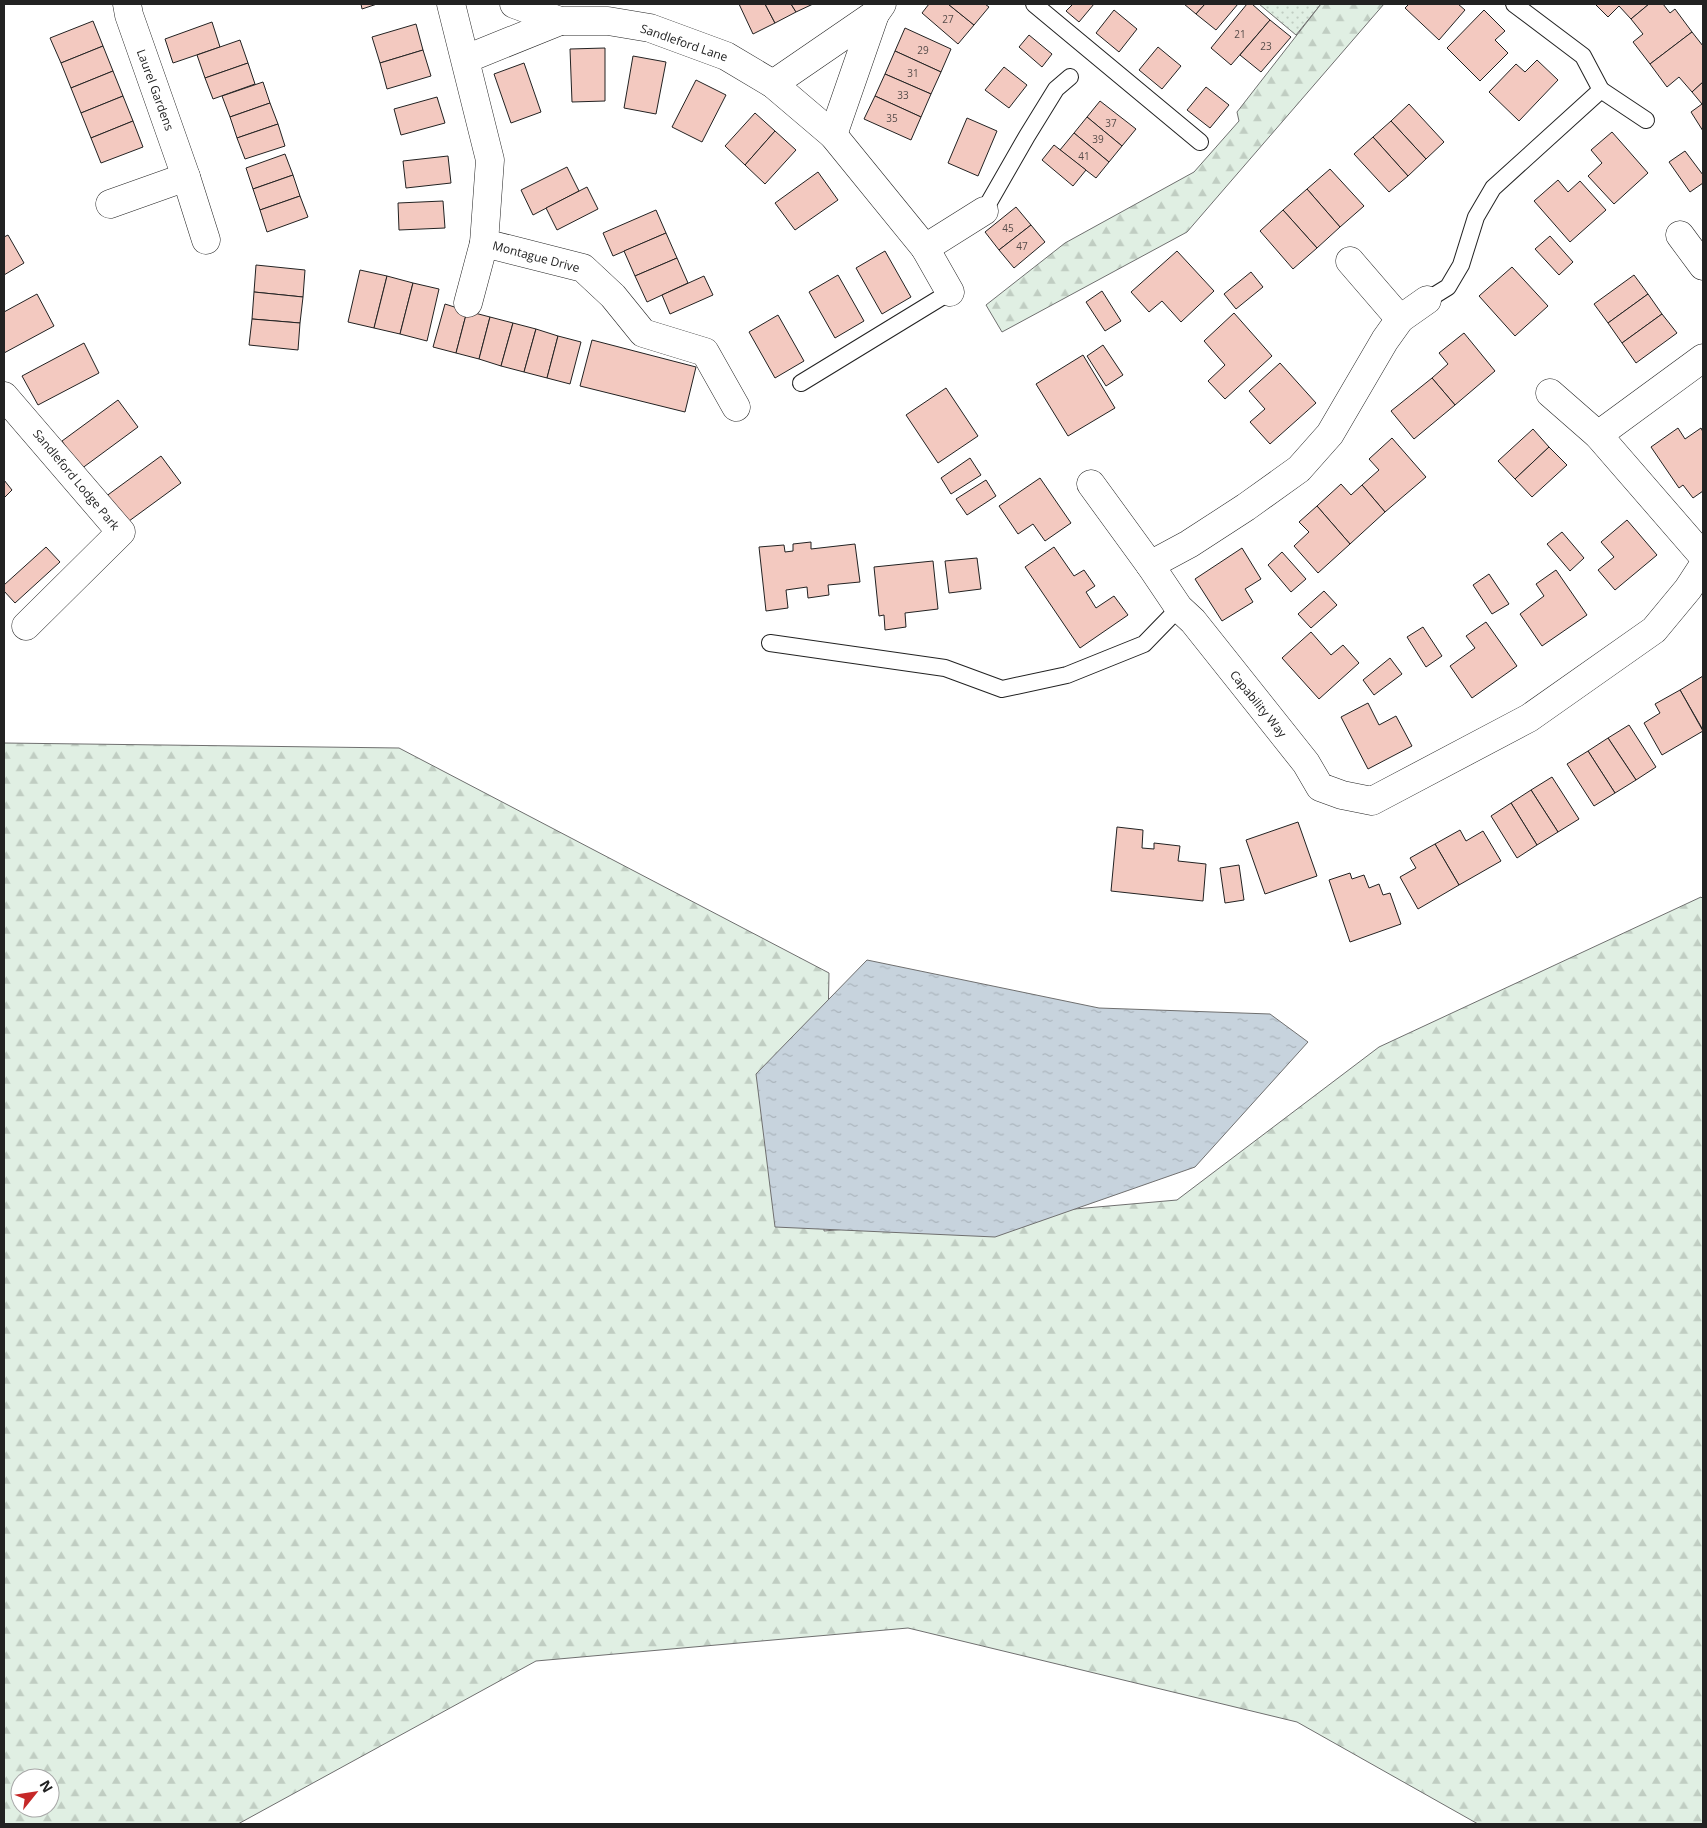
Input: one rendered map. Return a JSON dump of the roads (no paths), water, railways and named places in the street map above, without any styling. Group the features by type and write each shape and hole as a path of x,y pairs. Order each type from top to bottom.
{"street":[{"name":"Laurel Gardens","path":"127,4 129,15 206,240"},
{"name":"Montague Drive","path":"451,4 490,160 484,243 468,303"},
{"name":"Sandleford Lane","path":"514,4 560,21 608,21 650,28 726,56 773,84 832,135 925,248 950,292"},
{"path":"773,84 878,9"},
{"path":"832,135 878,9"},
{"name":"Sandleford Lane","path":"466,59 560,21"},
{"path":"110,204 186,177"},
{"path":"925,248 984,211"},
{"path":"1680,235 1703,266"},
{"name":"Montague Drive","path":"484,243 583,268 613,296 643,333 705,352 736,407"},
{"path":"1350,261 1400,319"},
{"path":"1150,565 1189,544 1246,508 1299,469 1330,434 1385,340 1400,319 1427,300"},
{"path":"1598,435 1703,358"},
{"path":"1550,393 1598,435 1703,556"},
{"name":"Sandleford Lodge Park","path":"4,396 122,532 26,626"},
{"name":"Capability Way","path":"1091,484 1179,608 1193,622 1306,763 1320,787 1342,795 1372,801 1529,718 1654,630 1688,589 1703,566"}],"lane":[{"path":"1034,4 1200,142"},
{"path":"1514,4 1584,56 1601,90 1646,120"},
{"path":"984,211 1026,136 1056,89 1070,77"},
{"path":"1427,300 1448,287 1461,265 1476,217 1493,188 1601,90"},
{"path":"801,383 950,292"},
{"path":"770,643 945,668 1002,689 1067,675 1144,644 1179,608"}],"water":[{"path":"867,960 1099,1008 1270,1014 1308,1042 1195,1167 995,1237 775,1227 756,1074"}]}
